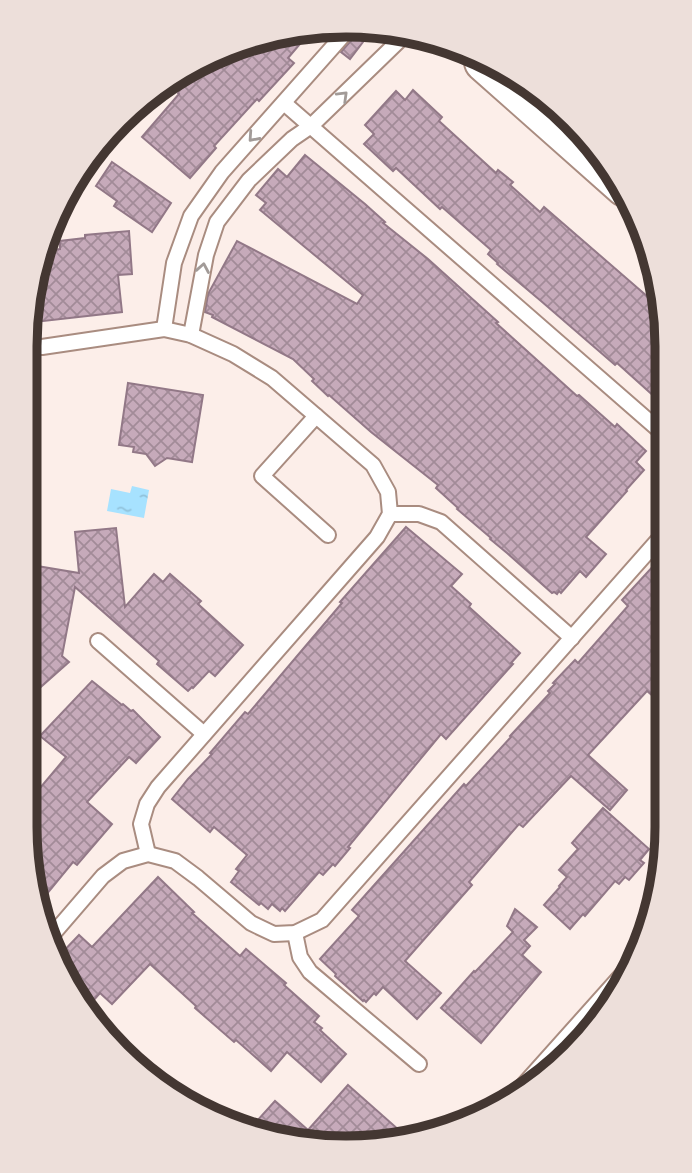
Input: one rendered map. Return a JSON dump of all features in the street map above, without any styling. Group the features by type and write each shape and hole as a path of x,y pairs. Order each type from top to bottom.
{"main road":[{"path":"505,81 588,155"}],"lane":[{"path":"164,329 174,262 191,216 222,172 342,37"},
{"path":"191,335 206,255 217,222 249,180 292,139 311,126 398,41"},
{"path":"284,103 655,427"},
{"path":"37,347 164,329 191,335 233,354 272,378 373,465 388,492 390,513 377,537 204,734 147,804 141,824 148,854"},
{"path":"316,416 262,476 328,535"},
{"path":"390,513 419,514 441,522 572,638"},
{"path":"55,932 103,876 123,861 148,854 175,861 251,923 274,934 295,933 322,920 655,544"},
{"path":"98,641 204,734"},
{"path":"295,933 300,957 310,972 419,1064"}],"water":[{"path":"132,486 149,490 144,518 107,511 111,489 130,493"}],"building":[{"path":"354,37 363,42 350,59 341,52"},
{"path":"304,39 288,58 294,63 214,146 216,148 190,178 142,137 191,78 228,60 266,47"},
{"path":"413,90 442,117 439,121 496,173 498,170 513,182 510,185 540,212 544,207 652,300 650,308 654,312 655,326 655,397 497,264 488,254 491,250 442,207 440,209 396,168 393,171 364,144 374,134 365,125 396,91 405,100"},
{"path":"305,155 428,259 577,396 615,427 617,424 646,451 636,462 644,470 586,537 606,554 586,577 580,571 561,593 552,593 490,539 436,488 438,485 328,396 293,359 205,312 208,294 237,241 357,304 363,295 260,210 266,203 256,195 278,169 287,177"},
{"path":"112,162 171,203 152,232 114,206 117,201 96,186"},
{"path":"129,231 132,274 118,275 122,312 37,322 52,250 60,249 60,241 85,238 85,235"},
{"path":"128,383 203,395 192,462 167,458 155,466 146,454 133,452 134,447 119,445"},
{"path":"406,527 462,574 451,586 471,604 469,607 520,653 446,739 441,734 335,866 333,864 323,875 319,872 285,911 282,908 280,911 272,904 268,909 231,882 239,871 236,869 247,855 214,827 210,832 172,799 245,712 248,714"},
{"path":"116,528 125,607 154,574 163,582 170,574 201,601 198,604 243,645 215,676 209,671 188,691 157,664 159,661 75,587 62,656 69,662 37,690 37,566 79,573 75,532"},
{"path":"655,564 655,698 647,691 588,755 627,790 610,810 571,776 523,827 519,824 469,882 472,885 405,961 441,993 417,1019 383,987 366,1002 363,1001 320,959 359,916 352,910 464,784 466,786 550,693 548,691 555,684 553,683 575,660 578,663 628,606 622,600"},
{"path":"92,681 122,705 133,710 160,737 136,763 129,757 87,802 112,824 77,865 73,862 45,896 37,847 37,792 66,757 40,736"},
{"path":"603,808 649,849 640,860 644,863 629,880 625,877 619,884 615,881 570,929 544,905 567,877 559,870 578,849 572,843"},
{"path":"158,877 194,912 192,913 240,956 246,949 286,983 284,985 319,1016 314,1022 322,1028 320,1030 346,1054 321,1082 287,1052 271,1071 195,1008 196,1006 150,964 112,1004 100,993 92,1002 78,982 63,952 79,935 92,947"},
{"path":"515,909 537,927 524,940 530,946 522,955 541,972 481,1043 441,1008 513,932 507,926"},
{"path":"348,1085 400,1131 366,1136 326,1136 255,1123 275,1101 308,1130"}]}
